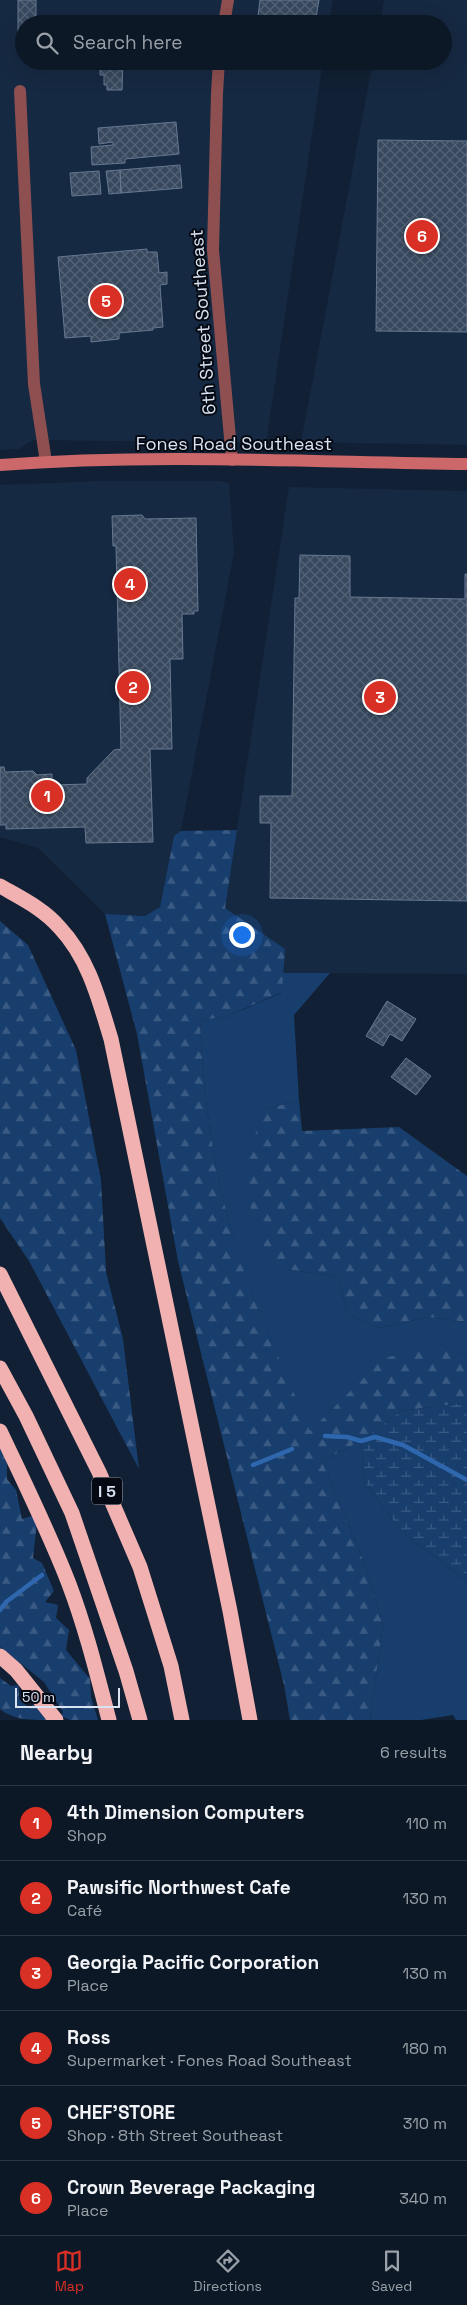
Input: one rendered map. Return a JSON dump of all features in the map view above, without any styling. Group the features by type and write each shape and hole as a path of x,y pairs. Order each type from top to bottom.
{"highway":[{"path":"0,886 31,903 60,927 77,950 98,994 111,1039 230,1611 250,1720"},
{"name":"I 5","path":"0,1274 99,1472 140,1567 171,1666 182,1720"},
{"name":"I 5","path":"0,1368 26,1416 72,1513 126,1671 140,1720"},
{"path":"0,1431 35,1504 69,1585 92,1653 109,1720"},
{"path":"0,1656 16,1670 56,1720"}],"street":[{"path":"226,15 228,0"},
{"name":"6th Street Southeast","path":"218,70 213,250 232,460"},
{"path":"20,91 34,384 46,462"},
{"name":"Fones Road Southeast","path":"0,465 46,462 232,460 467,464"}],"shaded area":[{"path":"0,0 333,0 330,15 15,15 15,70 322,70 266,443 33,440 19,449 0,450"},
{"path":"384,0 467,0 467,445 301,442 371,70 452,70 452,15 382,15"},
{"path":"99,481 219,481 229,483 234,553 181,831 174,836 160,907 145,916 105,914 38,848 0,837 0,485"},
{"path":"289,487 467,491 467,974 283,973 284,949 225,908"}],"green space":[{"path":"237,830 225,908 285,949 282,992 226,1017 200,1020 204,1083 213,1146 234,1239 259,1310 310,1431 384,1358 442,1345 467,1355 467,1405 463,1403 401,1411 361,1441 322,1461 366,1567 383,1625 370,1720 290,1720 284,1685 178,1261 137,1034 105,914 145,916 160,907 174,836 181,831"},
{"path":"0,921 28,945 76,1050 101,1180 106,1272 123,1339 139,1469 29,1261 0,1218"},
{"path":"283,973 330,973 294,1015 299,1100 267,1109 286,1269 339,1277 347,1313 379,1328 428,1317 467,1322 467,1355 441,1345 333,1408 310,1432 259,1310 234,1240 219,1178 208,1114 200,1020 226,1017 281,993"},
{"path":"299,1100 302,1131 399,1127 467,1176 467,1322 428,1317 379,1328 347,1313 339,1277 286,1269 269,1260 248,1200 246,1153 267,1109"},
{"path":"463,1403 467,1405 467,1581 402,1532 365,1483 361,1441 401,1411"},
{"path":"361,1441 365,1483 402,1532 467,1581 467,1720 456,1720 453,1715 421,1720 370,1720 383,1625 366,1567 322,1461"},
{"path":"0,1446 7,1464 7,1479 16,1490 22,1519 32,1516 37,1522 33,1558 42,1563 54,1591 45,1602 58,1605 56,1618 69,1630 66,1650 90,1679 91,1697 98,1720 70,1720 61,1716 63,1712 44,1682 0,1647"},
{"path":"0,1678 11,1686 19,1685 19,1699 28,1707 37,1704 48,1720 16,1717 0,1709"}],"building":[{"path":"18,0 36,0 36,15 18,15"},
{"path":"260,0 319,0 316,15 258,15"},
{"path":"100,70 123,70 122,90 107,90 107,85 104,85 104,75 100,75"},
{"path":"176,122 179,154 125,159 125,163 92,165 91,147 113,145 113,142 99,144 98,128"},
{"path":"378,140 467,141 467,332 376,331"},
{"path":"180,165 182,188 121,193 120,170"},
{"path":"120,170 121,193 109,194 106,171"},
{"path":"99,171 101,194 72,196 70,173"},
{"path":"147,249 147,252 157,252 159,273 167,272 167,284 160,285 163,327 153,328 153,330 119,333 119,339 91,342 91,336 65,338 58,257"},
{"path":"142,515 145,519 196,518 198,611 194,611 194,614 182,614 183,659 170,659 172,749 150,749 153,842 86,843 85,827 6,829 6,825 0,825 0,767 4,767 5,772 33,771 37,775 52,774 52,785 87,784 87,778 114,750 121,749 116,546 113,546 112,516"},
{"path":"300,555 350,556 350,597 465,599 465,574 467,574 467,901 270,898 271,823 260,823 260,796 292,796 295,598 299,598"},
{"path":"387,1001 416,1019 402,1041 390,1034 383,1046 366,1036"},
{"path":"406,1058 431,1076 416,1095 391,1077"}],"waterway":[{"path":"325,1436 347,1437 361,1441 375,1437 403,1445 467,1480"},
{"path":"253,1465 292,1449"},
{"path":"0,1610 6,1602 42,1575"}],"place":[{"name":"Crown Beverage Packaging","path":"422,236"},
{"name":"CHEF'STORE","path":"106,301"},
{"name":"Ross","path":"130,584"},
{"name":"Pawsific Northwest Cafe","path":"133,687"},
{"name":"Georgia Pacific Corporation","path":"380,697"},
{"name":"4th Dimension Computers","path":"47,796"}]}
